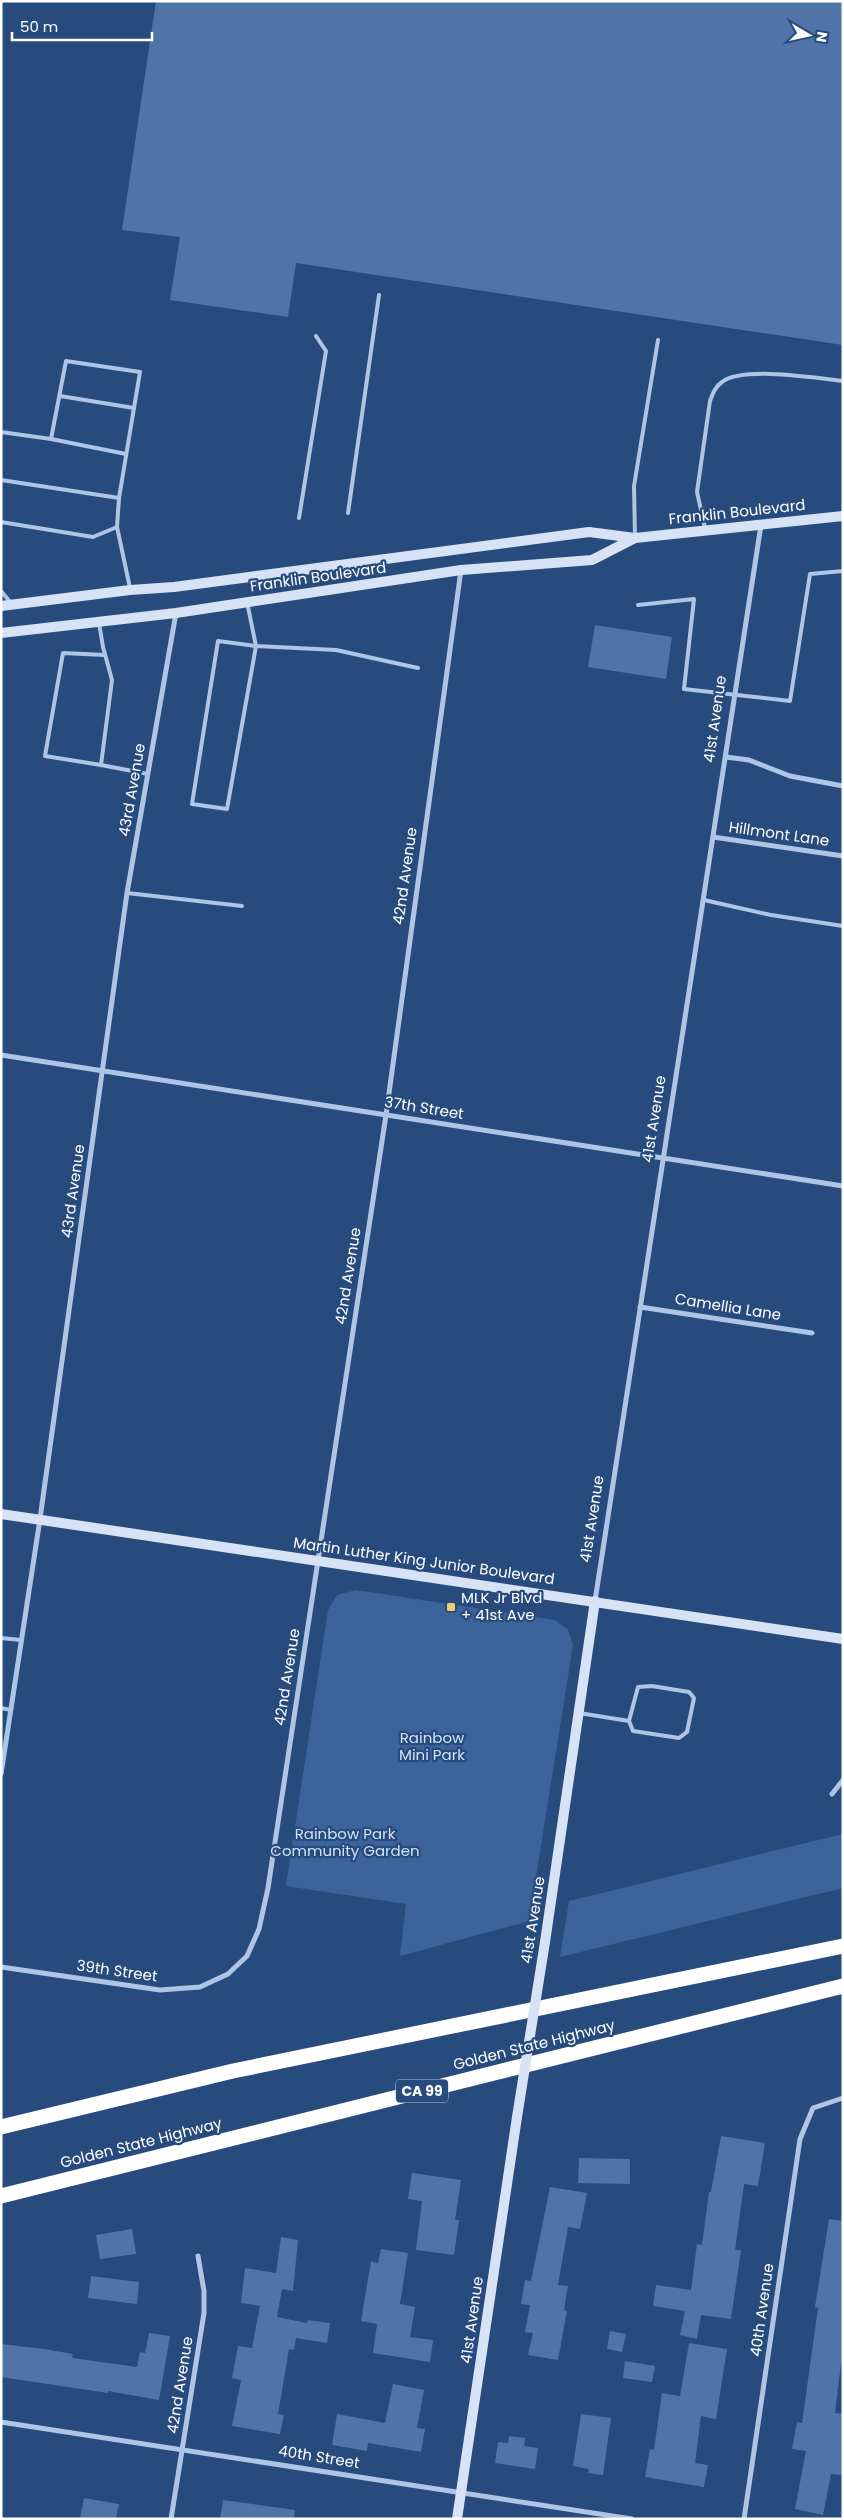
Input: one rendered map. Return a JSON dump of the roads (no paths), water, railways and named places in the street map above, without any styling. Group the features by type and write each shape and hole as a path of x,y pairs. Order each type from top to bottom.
{"highway":[{"name":"Golden State Highway","path":"1,2127 233,2071 843,1946"},
{"name":"Golden State Highway","path":"1,2196 843,1986"}],"street":[{"name":"Franklin Boulevard","path":"6,605 130,590 174,587 589,532 635,538 843,516"},
{"name":"41st Avenue","path":"457,2519 595,1601 704,900 712,837 726,757 733,696 761,525"},
{"name":"Franklin Boulevard","path":"1,633 176,613 461,570 592,560 635,538"},
{"name":"42nd Avenue","path":"228,1974 247,1956 259,1929 268,1888 386,1115 461,570"},
{"name":"43rd Avenue","path":"1,1774 40,1519 126,893 176,613"},
{"path":"726,757 749,760 790,776 843,786"},
{"name":"Hillmont Lane","path":"712,837 843,856"},
{"name":"37th Street","path":"1,1055 663,1156 843,1186"},
{"name":"Camellia Lane","path":"640,1306 812,1333"},
{"name":"Martin Luther King Junior Boulevard","path":"1,1514 843,1639"},
{"path":"832,1794 843,1780"},
{"name":"39th Street","path":"1,1967 160,1990 200,1987 228,1974"},
{"name":"40th Avenue","path":"744,2519 800,2139 813,2108 843,2098"},
{"name":"42nd Avenue","path":"171,2519 204,2313 204,2291 198,2256"},
{"name":"40th Street","path":"1,2422 462,2491 632,2519"}],"lane":[{"path":"348,513 379,295"},
{"path":"300,518 326,351 316,336"},
{"path":"635,538 634,486 658,340"},
{"path":"52,439 66,361 140,372 119,498 117,527 130,590"},
{"path":"705,531 697,492 710,401 714,390 724,380 761,373 843,382"},
{"path":"60,396 134,408"},
{"path":"1,432 52,439 126,454"},
{"path":"1,480 119,498"},
{"path":"1,522 93,537 117,527"},
{"path":"638,605 694,599 684,689 790,701 810,574 843,571"},
{"path":"1,591 6,605"},
{"path":"248,602 256,646 227,809 192,804 218,641 256,646 336,650 418,668"},
{"path":"99,621 112,680 101,764"},
{"path":"105,655 63,653 45,756 101,764 148,774"},
{"path":"126,893 242,906"},
{"path":"704,900 771,915 843,926"},
{"path":"1,1638 21,1640"},
{"path":"652,1686 689,1692 694,1698 688,1732 679,1738 633,1731 629,1721 638,1687 652,1686"},
{"path":"1,1708 11,1710"},
{"path":"579,1713 629,1721"}],"place":[{"name":"MLK Jr Blvd + 41st Ave","path":"451,1607"}],"park label":[{"name":"Rainbow Mini Park","path":"432,1746"},
{"name":"Rainbow Park Community Garden","path":"345,1842"}]}
